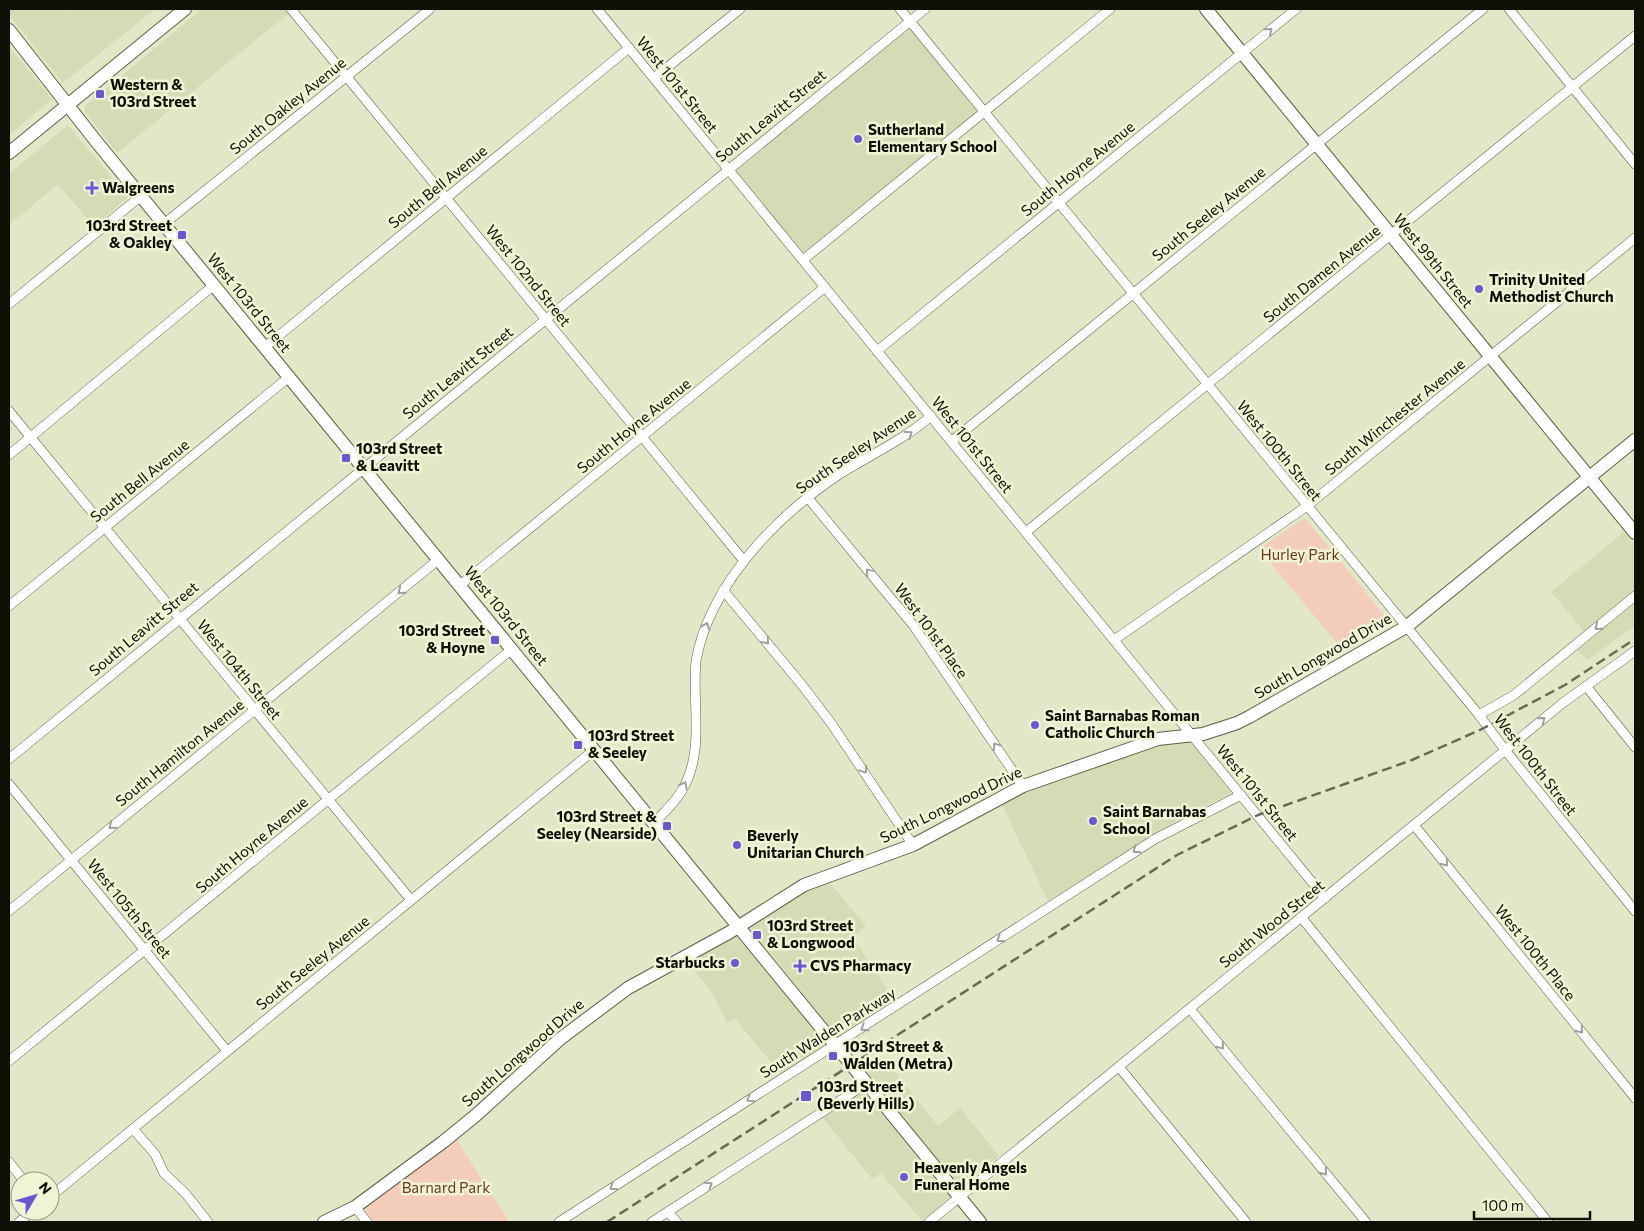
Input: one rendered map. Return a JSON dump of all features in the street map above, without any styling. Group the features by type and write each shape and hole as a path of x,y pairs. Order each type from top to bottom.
{"street":[{"path":"9,153 185,9"},
{"name":"West 102nd Street","path":"291,9 744,561"},
{"name":"South Oakley Avenue","path":"164,224 430,9"},
{"name":"West 101st Street","path":"597,9 1325,898"},
{"path":"654,78 740,9"},
{"name":"West 100th Street","path":"900,9 1479,715 1635,911"},
{"name":"South Leavitt Street","path":"9,759 925,9"},
{"path":"803,260 1110,9"},
{"name":"West 99th Street","path":"1206,9 1635,533"},
{"name":"South Hoyne Avenue","path":"877,350 1296,9"},
{"name":"South Seeley Avenue","path":"952,441 1483,9"},
{"path":"1509,9 1635,164"},
{"name":"West 103rd Street","path":"9,30 67,105 288,377 980,1222"},
{"name":"South Damen Avenue","path":"1026,532 1635,36"},
{"name":"South Bell Avenue","path":"265,347 629,48"},
{"path":"9,304 141,196"},
{"name":"South Winchester Avenue","path":"1114,640 1307,506 1635,238"},
{"path":"9,455 214,286"},
{"name":"South Hoyne Avenue","path":"459,586 826,287"},
{"name":"South Bell Avenue","path":"9,606 288,377"},
{"name":"West 104th Street","path":"9,411 411,900"},
{"name":"South Seeley Avenue","path":"654,823 672,804 685,785 692,763 695,739 696,660 703,633 723,590 744,561 784,519 808,498 851,467 908,435 931,416"},
{"name":"South Longwood Drive","path":"324,1222 355,1207 460,1129 540,1056 604,1005 656,971 739,927 804,885 913,845 1023,786 1158,739 1203,734 1237,723 1406,628 1635,440"},
{"name":"West 101st Place","path":"808,498 913,625 1023,786"},
{"name":"South Hamilton Avenue","path":"9,911 438,560"},
{"path":"723,590 825,715 913,845"},
{"path":"1479,715 1514,695 1635,596"},
{"name":"South Hoyne Avenue","path":"9,1062 512,649"},
{"name":"South Wood Street","path":"929,1222 1505,750 1586,686 1635,651"},
{"path":"1586,686 1635,748"},
{"name":"South Seeley Avenue","path":"60,1189 594,750"},
{"name":"West 105th Street","path":"9,784 227,1051"},
{"name":"South Walden Parkway","path":"559,1222 765,1089 836,1046 1155,838 1241,795"},
{"name":"West 100th Place","path":"1414,825 1635,1098"},
{"path":"1301,917 1548,1222"},
{"path":"1190,1008 1366,1222"},
{"path":"1119,1067 1246,1222"},
{"path":"652,1222 867,1083"},
{"path":"133,1129 155,1154 164,1173 186,1194 208,1222"},
{"path":"355,1207 367,1222"},
{"path":"668,1212 677,1222"}],"shaded area":[{"path":"9,9 67,9 70,12 73,9 155,9 63,83 9,14"},
{"path":"202,9 285,9 289,13 117,153 85,112 85,106"},
{"name":"Sutherland Elementary School","path":"910,26 979,110 803,253 735,170"},
{"path":"9,47 52,99 9,135"},
{"path":"68,125 128,197 94,227 58,184 9,225 9,174"},
{"path":"1624,532 1635,545 1635,590 1584,631 1551,592"},
{"path":"1635,600 1635,626 1587,660 1576,649"},
{"name":"Saint Barnabas School","path":"1191,742 1232,793 1194,811 1157,832 1048,901 1001,803 1019,794 1158,745"},
{"path":"829,882 866,926 853,937 895,1002 839,1038 749,926 806,890"},
{"path":"734,931 827,1045 781,1074 735,1019 727,1023 710,989 684,959"},
{"path":"886,1061 938,1126 960,1108 999,1156 961,1187 868,1073"},
{"path":"863,1091 951,1199 923,1222 881,1173 872,1179 823,1118"}],"green space":[{"name":"Hurley Park","path":"1305,518 1388,620 1341,648 1259,549"},
{"name":"Barnard Park","path":"456,1139 509,1222 374,1222 366,1212 365,1207"}],"railway":[{"path":"607,1222 1177,855 1258,815 1412,760 1480,730 1565,685 1635,639"}],"place":[{"name":"Western & 103rd Street","path":"100,94"},
{"name":"Sutherland Elementary School","path":"858,139"},
{"name":"Walgreens","path":"92,188"},
{"name":"103rd Street & Oakley","path":"182,235"},
{"name":"Trinity United Methodist Church","path":"1479,289"},
{"name":"103rd Street & Leavitt","path":"346,458"},
{"name":"103rd Street & Hoyne","path":"495,640"},
{"name":"Saint Barnabas Roman Catholic Church","path":"1035,725"},
{"name":"103rd Street & Seeley","path":"578,745"},
{"name":"Saint Barnabas School","path":"1093,821"},
{"name":"103rd Street & Seeley (Nearside)","path":"667,826"},
{"name":"Beverly Unitarian Church","path":"737,845"},
{"name":"103rd Street & Longwood","path":"757,935"},
{"name":"Starbucks","path":"735,963"},
{"name":"CVS Pharmacy","path":"800,966"},
{"name":"103rd Street & Walden (Metra)","path":"833,1056"},
{"name":"103rd Street (Beverly Hills)","path":"806,1096"},
{"name":"Heavenly Angels Funeral Home","path":"904,1177"}]}
